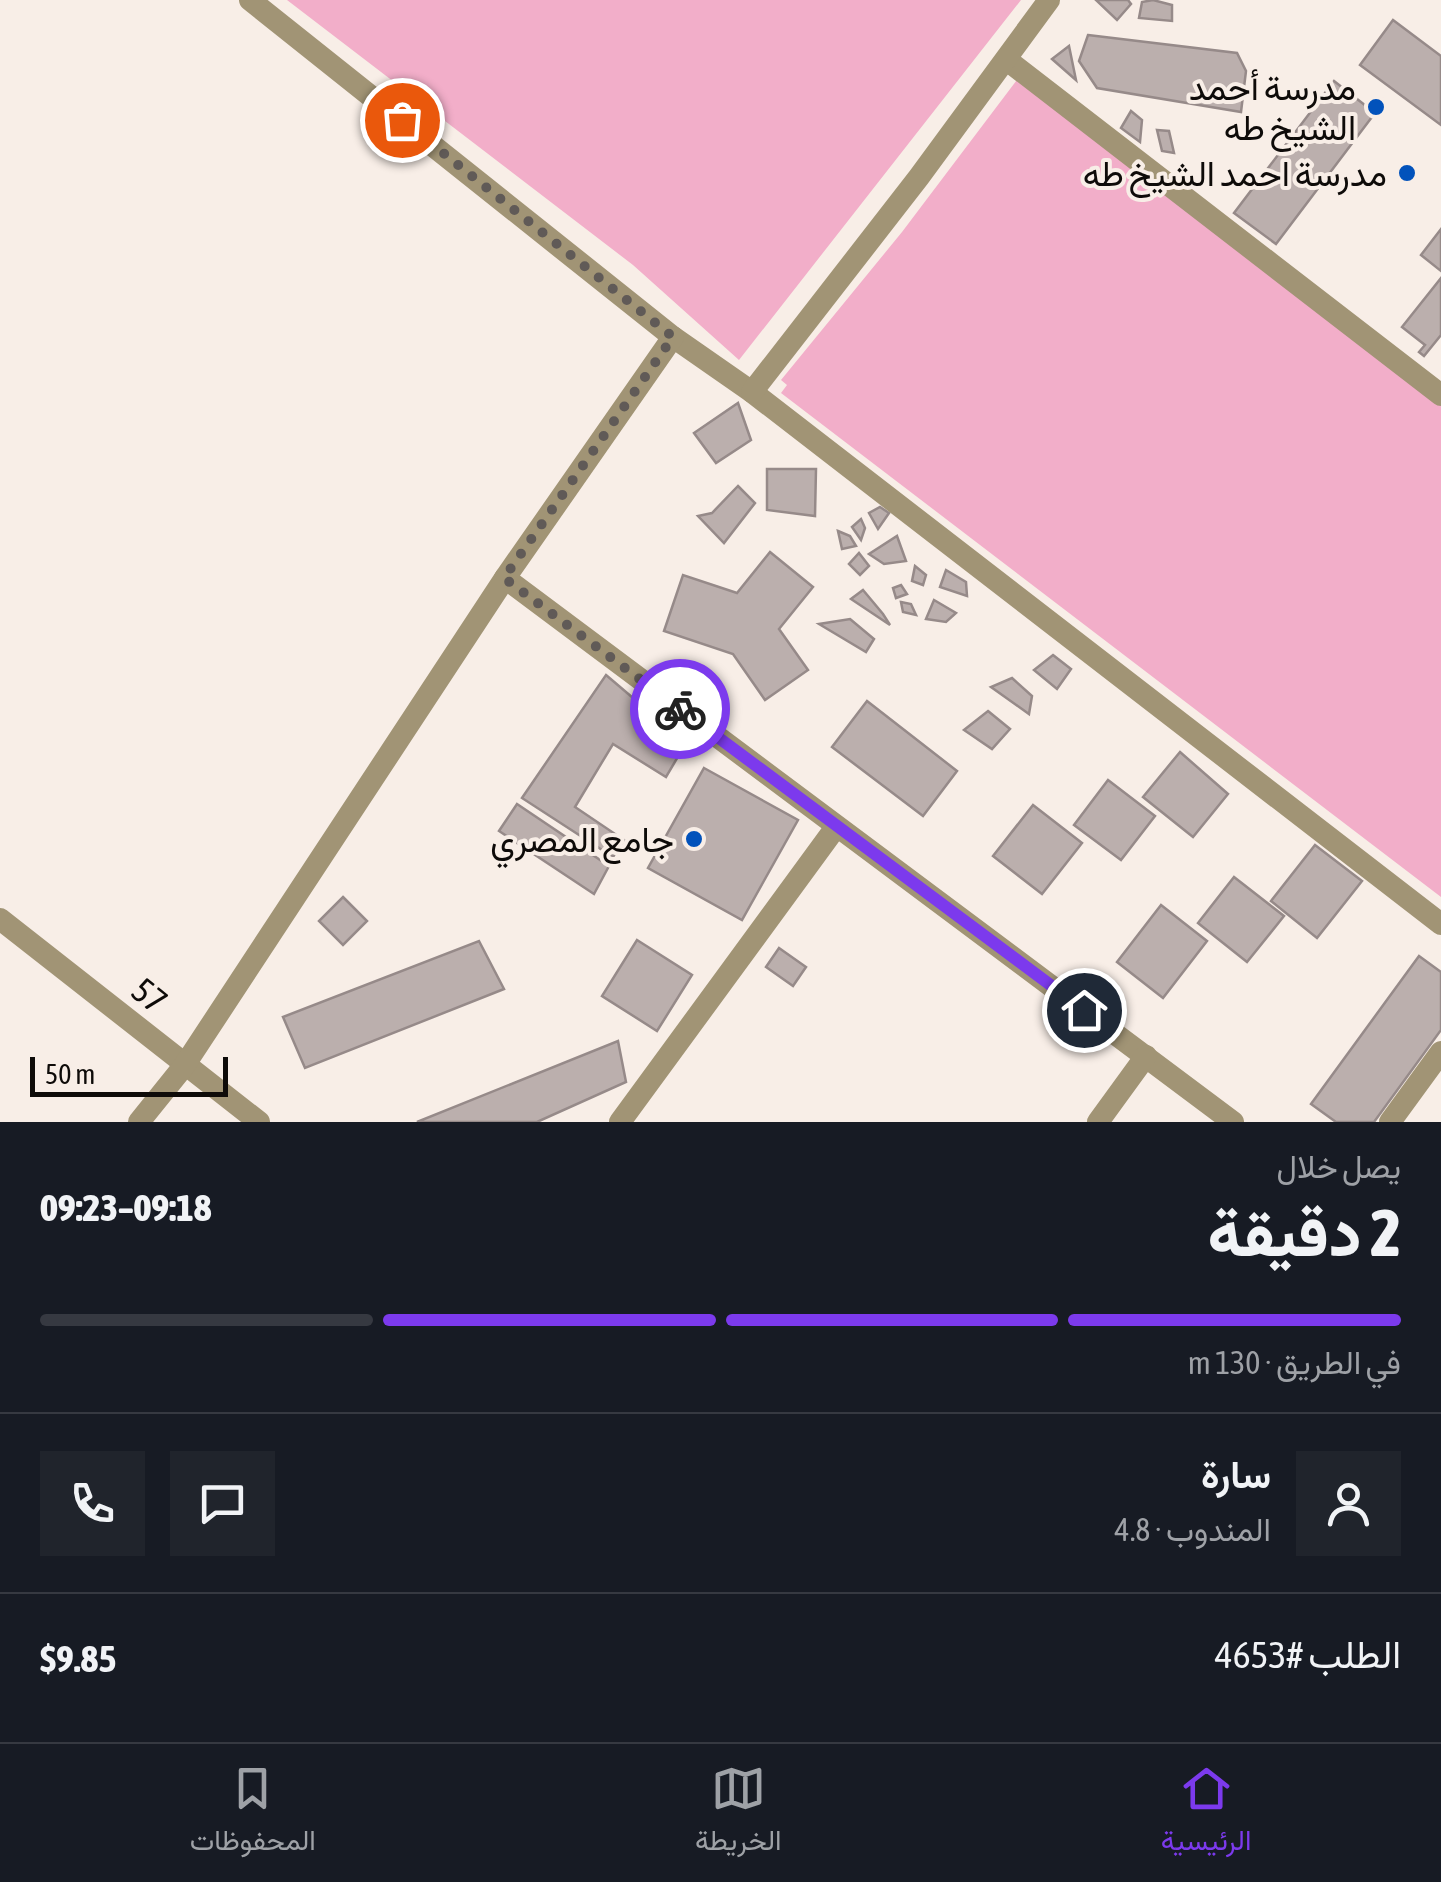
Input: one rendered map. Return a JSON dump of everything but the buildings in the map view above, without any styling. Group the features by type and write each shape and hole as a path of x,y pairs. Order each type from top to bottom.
{"street":[{"path":"250,0 673,337 752,392 1441,924"},
{"path":"752,392 1049,0"},
{"path":"1007,60 1441,396"},
{"path":"139,1122 184,1066 504,578 673,337"},
{"path":"504,578 1233,1122"},
{"path":"620,1122 836,827"},
{"name":"57","path":"0,919 259,1122"},
{"path":"1390,1122 1441,1052"},
{"path":"1098,1122 1146,1056"}],"shaded area":[{"path":"287,0 1021,0 739,360 633,265"},
{"path":"1023,72 1441,401 1441,897 781,393 787,385 781,380 902,232"}],"way so far":[{"path":"402,120 673,337 504,578 680,709"}],"place":[{"name":"مدرسة أحمد الشيخ طه","path":"1376,107"},
{"name":"مدرسة احمد الشيخ طه","path":"1407,173"},
{"name":"جامع المصري","path":"694,839"}],"route":[{"path":"680,709 1084,1010"}]}
